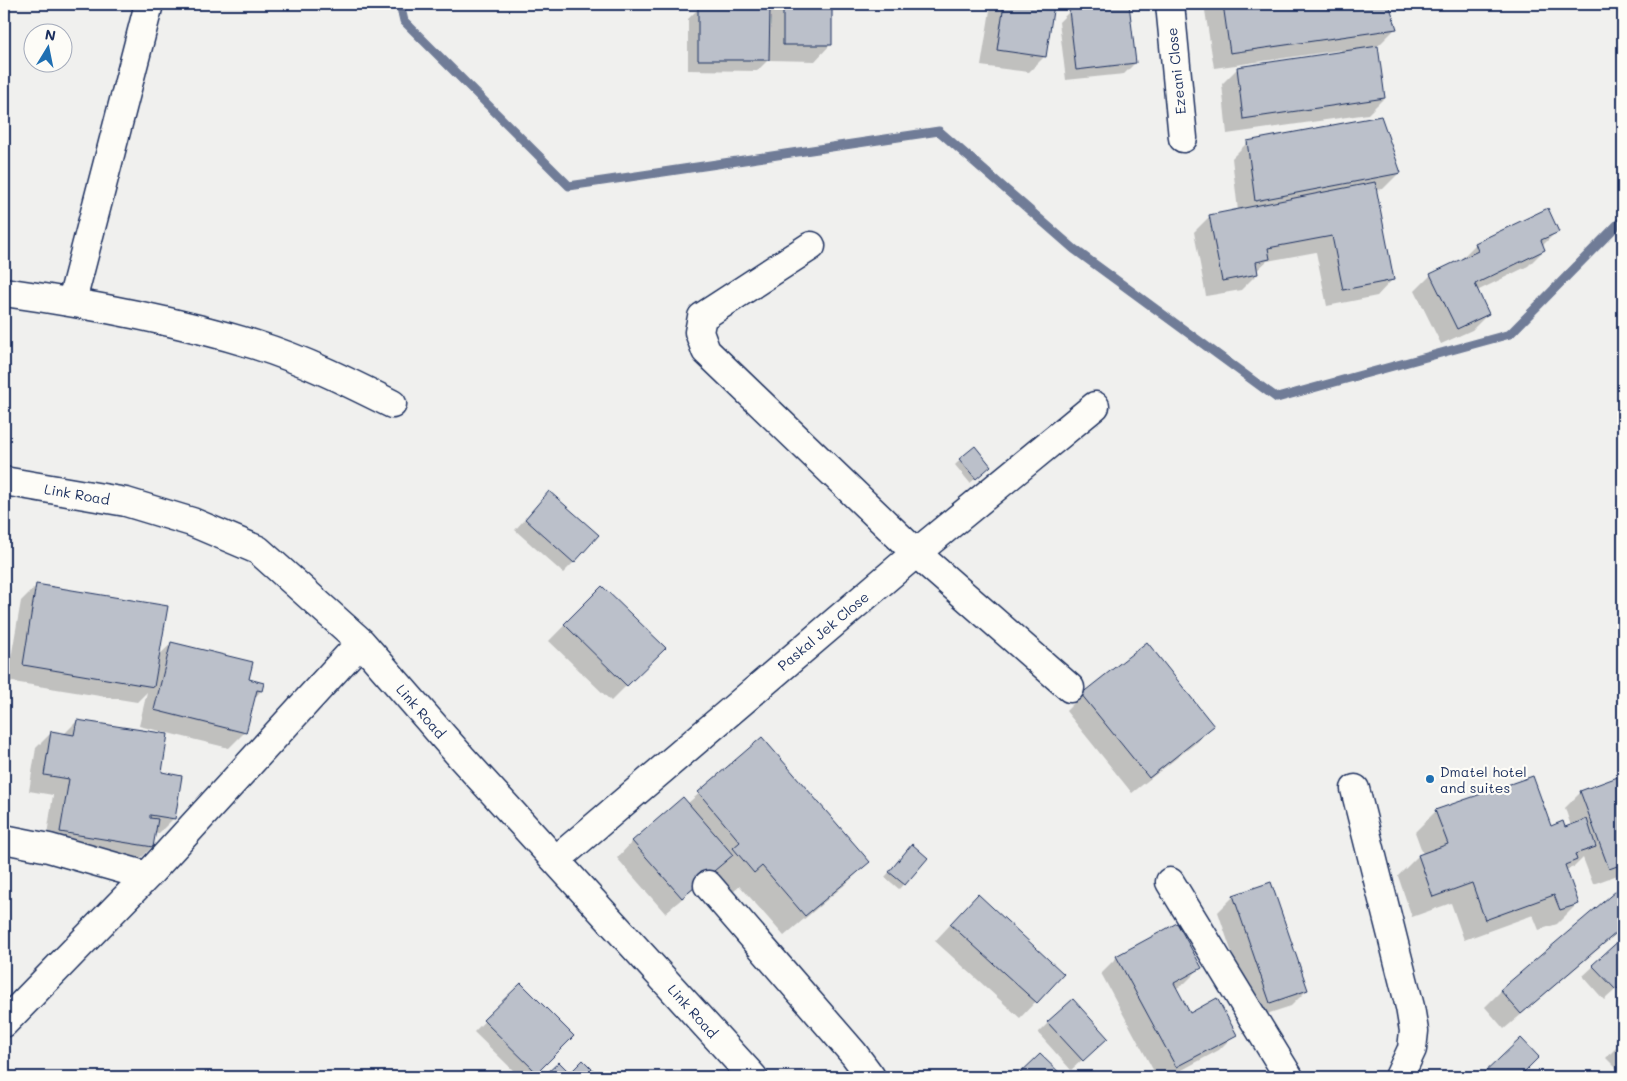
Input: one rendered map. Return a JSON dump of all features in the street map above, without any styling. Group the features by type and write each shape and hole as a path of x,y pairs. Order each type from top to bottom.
{"street":[{"path":"72,301 149,4"},
{"name":"Ezeani Close","path":"1170,4 1183,138"},
{"path":"811,246 702,317 699,332 706,351 916,552 1070,688"},
{"path":"4,292 72,301 185,326 257,345 330,373 392,404"},
{"name":"Paskal Jek Close","path":"556,860 916,552 1094,406"},
{"name":"Link Road","path":"4,481 126,502 192,522 258,550 361,642 421,712 753,1077"},
{"path":"4,1023 147,876 361,642"},
{"path":"1355,789 1410,1007 1414,1031 1412,1049 1399,1077"},
{"path":"4,839 49,848 147,876"},
{"path":"1170,882 1289,1077"},
{"path":"708,885 854,1054 871,1077"}],"building":[{"path":"724,4 770,6 769,60 698,60 698,7 724,7"},
{"path":"783,4 832,4 832,45 783,45"},
{"path":"1004,4 1054,4 1046,57 997,50"},
{"path":"1129,4 1136,63 1076,70 1069,10"},
{"path":"1223,4 1389,4 1397,29 1230,53"},
{"path":"1378,46 1385,98 1243,119 1237,67"},
{"path":"1381,116 1401,173 1255,201 1247,141"},
{"path":"1375,182 1394,280 1343,290 1332,236 1268,248 1270,259 1256,262 1258,274 1222,281 1209,215"},
{"path":"1548,208 1559,232 1541,240 1545,250 1475,284 1489,314 1457,329 1430,274 1478,251 1475,243"},
{"path":"975,446 991,466 976,479 959,459"},
{"path":"549,491 599,535 574,563 525,519"},
{"path":"36,584 168,606 154,687 23,665"},
{"path":"602,586 666,648 627,686 564,624"},
{"path":"171,642 253,662 249,679 264,683 262,691 257,690 246,733 154,710"},
{"path":"1147,642 1214,726 1149,778 1081,694"},
{"path":"77,720 168,734 162,772 182,776 175,819 150,815 150,818 158,819 153,847 60,832 69,779 44,775 51,731 74,735"},
{"path":"762,737 870,862 805,916 762,866 754,873 733,848 740,842 698,792"},
{"path":"1623,775 1623,864 1609,869 1580,791"},
{"path":"1533,776 1551,826 1563,821 1565,827 1587,819 1596,847 1575,854 1577,860 1565,865 1579,904 1560,910 1554,895 1485,920 1472,883 1433,897 1418,855 1448,844 1435,810"},
{"path":"683,797 733,855 682,898 632,841"},
{"path":"912,844 928,858 905,885 889,872"},
{"path":"1271,882 1308,990 1270,1003 1233,895"},
{"path":"1623,885 1623,927 1521,1014 1500,990"},
{"path":"978,894 1064,974 1037,1003 950,924"},
{"path":"1177,923 1202,968 1174,983 1190,1013 1217,998 1237,1035 1176,1067 1116,956"},
{"path":"1623,937 1623,983 1616,990 1592,965"},
{"path":"521,983 574,1036 537,1073 483,1020"},
{"path":"1073,999 1108,1038 1083,1061 1047,1022"},
{"path":"1521,1038 1539,1057 1519,1077 1480,1077"},
{"path":"1040,1054 1064,1077 1016,1077"},
{"path":"583,1060 600,1077 547,1077 545,1075 559,1062 570,1073"}],"waterway":[{"path":"400,4 404,21 569,186 939,131 1074,249 1277,398 1510,334 1623,219"}],"place":[{"name":"Dmatel hotel and suites","path":"1430,779"}]}
